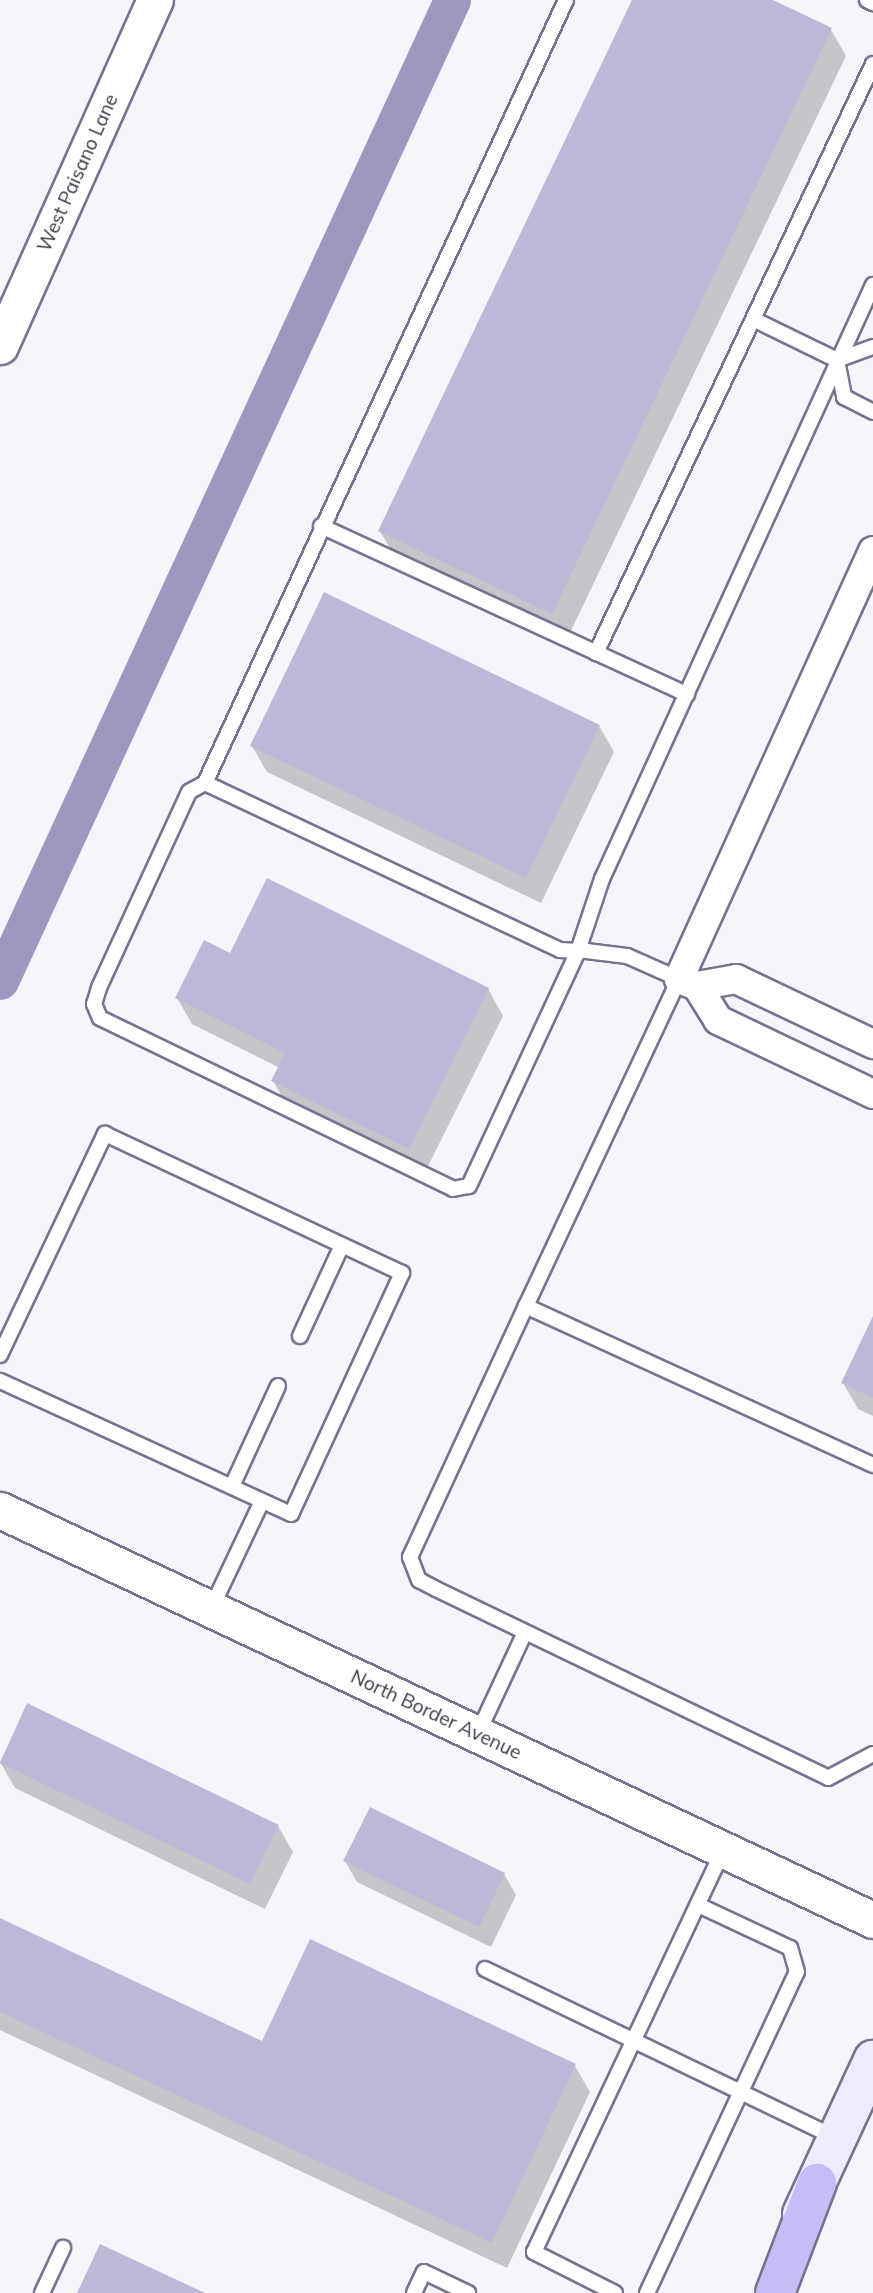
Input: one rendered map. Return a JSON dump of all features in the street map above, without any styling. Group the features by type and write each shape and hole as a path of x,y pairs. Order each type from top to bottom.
{"highway":[{"path":"775,2293 817,2183"}],"main road":[{"path":"764,2293 873,2060"}],"street":[{"name":"West Paisano Lane","path":"0,345 155,0"},
{"path":"688,983 873,551"},
{"path":"688,983 736,979 873,1044"},
{"path":"688,983 718,1020 873,1094"},
{"name":"North Border Avenue","path":"0,1510 873,1920"}],"lane":[{"path":"566,0 321,526 205,783 189,792 99,988 94,1004 100,1018 453,1189 469,1186 477,1176 579,951 603,879 873,285"},
{"path":"867,0 873,3"},
{"path":"596,653 755,320 873,64"},
{"path":"755,320 837,360 873,347"},
{"path":"837,360 844,397 873,412"},
{"path":"321,526 687,694"},
{"path":"205,783 560,950 627,956 688,983 526,1306 410,1557 419,1580 828,1778 873,1754"},
{"path":"0,1355 105,1134 402,1273 291,1514 0,1381"},
{"path":"300,1336 342,1245"},
{"path":"526,1306 873,1465"},
{"path":"232,1486 278,1386"},
{"path":"211,1609 262,1501"},
{"path":"478,1734 525,1632"},
{"path":"615,2293 534,2252 724,1850"},
{"path":"647,2293 791,1986 797,1957 698,1905"},
{"path":"485,1969 837,2139"},
{"path":"41,2293 63,2248"},
{"path":"414,2293 424,2272 468,2293"}],"building":[{"path":"632,0 773,0 832,28 552,614 378,531"},
{"path":"324,592 600,725 526,878 250,746"},
{"path":"267,878 489,988 409,1149 271,1081 285,1053 175,998 204,940 230,953"},
{"path":"873,1316 873,1398 841,1383"},
{"path":"27,1703 279,1825 250,1884 0,1763"},
{"path":"370,1807 505,1873 479,1927 343,1861"},
{"path":"0,1918 262,2041 310,1939 576,2064 492,2243 0,2012"},
{"path":"100,2244 205,2293 77,2293"}],"waterway":[{"path":"0,981 452,0"}]}
